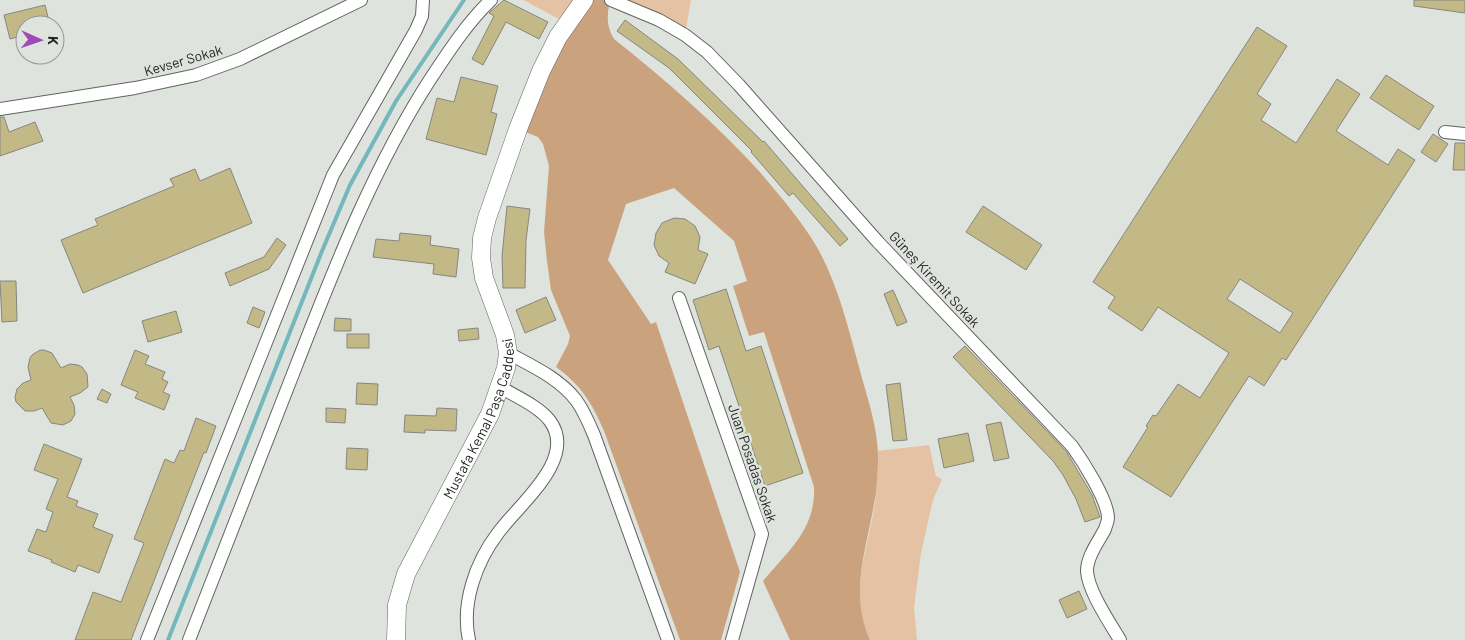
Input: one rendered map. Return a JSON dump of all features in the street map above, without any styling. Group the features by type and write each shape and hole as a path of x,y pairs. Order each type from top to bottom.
{"street":[{"name":"Kevser Sokak","path":"0,109 135,88 196,75 240,59 361,0"},
{"path":"147,640 333,175 416,30 422,16 423,0"},
{"path":"189,640 338,258 366,194 410,112 448,52 478,13 491,0"},
{"name":"Mustafa Kemal Paşa Caddesi","path":"396,640 397,606 406,574 490,414 506,368 508,353 505,335 484,278 480,258 487,218 541,71 558,37 584,0"},
{"name":"Güneş Kiremit Sokak","path":"611,0 659,20 685,35 707,52 739,85 878,242 1072,446 1084,462 1107,512 1108,521 1087,564 1088,574 1090,583 1105,616 1120,640"},
{"path":"1445,132 1465,134"},
{"name":"Juan Posadas Sokak","path":"679,298 762,534 732,640"},
{"path":"508,353 559,383 569,392 582,410 594,435 668,640"},
{"path":"469,640 466,615 469,596 473,580 484,556 497,534 551,468 557,450 556,431 544,414 500,387"}],"shaded area":[{"path":"523,0 584,0 567,23"},
{"path":"584,0 610,0 608,20 614,39 690,102 759,171 798,219 825,263 837,292 846,322 877,438 876,493 861,572 860,589 864,623 870,640 790,640 763,581 791,549 805,527 813,502 814,487 764,332 749,336 733,286 747,281 734,241 674,188 626,204 608,260 651,324 656,322 740,572 721,640 680,640 600,421 585,395 556,367 570,336 551,290 547,261 544,232 549,166 543,144 538,137 518,129"},
{"path":"611,0 691,0 685,35"},
{"path":"929,445 936,476 942,479 933,500 921,553 914,608 917,640 870,640 863,622 860,587 875,501 877,451"}],"building":[{"path":"504,0 548,22 539,39 506,22 483,65 472,59 494,16 489,13"},
{"path":"1414,0 1465,0 1465,13 1414,6"},
{"path":"45,5 48,15 15,15 15,38 10,39 4,15"},
{"path":"625,20 678,59 764,141 848,239 840,246 793,193 789,196 752,151 669,68 617,31"},
{"path":"1257,27 1287,46 1257,94 1271,104 1261,120 1296,143 1337,79 1360,94 1336,131 1388,165 1398,149 1415,160 1286,360 1282,358 1264,386 1249,376 1171,497 1123,467 1148,427 1146,426 1153,415 1156,416 1178,384 1200,398 1229,353 1158,307 1142,331 1108,308 1115,297 1093,282","holes":["1240,279 1293,313 1280,333 1227,299"]},
{"path":"1386,75 1434,106 1419,130 1370,98"},
{"path":"461,77 498,86 491,112 497,114 486,155 426,139 437,98 454,102"},
{"path":"0,117 4,117 9,132 35,122 43,141 0,156"},
{"path":"1433,134 1448,144 1436,162 1421,152"},
{"path":"1455,143 1465,143 1465,170 1453,170"},
{"path":"230,168 252,223 83,293 61,240 98,225 95,219 174,186 170,179 195,169 200,181"},
{"path":"507,206 530,209 526,240 525,288 503,288 502,256"},
{"path":"983,206 1042,245 1026,270 966,232"},
{"path":"674,218 685,219 695,226 700,237 698,250 708,254 695,284 665,272 669,263 659,256 654,245 656,233 662,223"},
{"path":"400,233 431,236 430,245 459,249 456,277 433,274 434,264 373,257 376,239 399,241"},
{"path":"277,238 286,245 269,269 230,286 225,273 264,257"},
{"path":"0,281 16,281 17,321 2,322"},
{"path":"726,289 746,351 761,346 803,473 765,486 748,435 742,437 733,412 740,409 719,346 709,350 693,300"},
{"path":"893,290 907,322 897,326 884,294"},
{"path":"546,297 556,320 525,333 516,310"},
{"path":"253,307 265,312 259,328 247,323"},
{"path":"176,311 182,332 148,342 142,321"},
{"path":"335,318 351,319 351,331 334,331"},
{"path":"478,328 479,339 459,341 458,330"},
{"path":"347,334 369,334 369,348 347,348"},
{"path":"965,346 1066,451 1092,495 1100,517 1085,522 1076,499 1053,461 953,357"},
{"path":"40,350 52,353 61,368 70,364 78,365 87,374 88,387 70,397 74,405 75,414 71,421 63,425 51,423 42,408 34,411 25,411 16,402 17,389 23,383 31,380 28,367 30,358"},
{"path":"135,350 149,356 145,364 165,372 162,379 168,382 163,392 170,395 164,410 135,398 138,392 121,385"},
{"path":"357,383 378,384 377,405 356,404"},
{"path":"900,383 907,440 893,441 886,385"},
{"path":"102,389 111,394 107,403 97,399"},
{"path":"326,408 346,409 345,423 326,422"},
{"path":"437,408 457,409 456,431 425,430 425,433 404,432 405,415 436,416"},
{"path":"196,418 216,426 206,453 204,452 131,640 75,640 93,592 121,602 144,543 134,539 165,459 174,463 180,450 184,451"},
{"path":"1001,422 1009,458 994,461 986,425"},
{"path":"968,433 974,461 944,468 938,439"},
{"path":"44,444 82,459 67,497 78,501 76,506 98,514 93,527 113,535 99,573 78,565 75,572 51,562 52,560 28,551 37,529 46,532 53,512 46,509 58,479 34,470"},
{"path":"347,448 368,449 367,470 346,469"},
{"path":"1079,591 1087,609 1067,618 1059,600"}],"waterway":[{"path":"168,640 350,185 396,101 464,0"}]}
